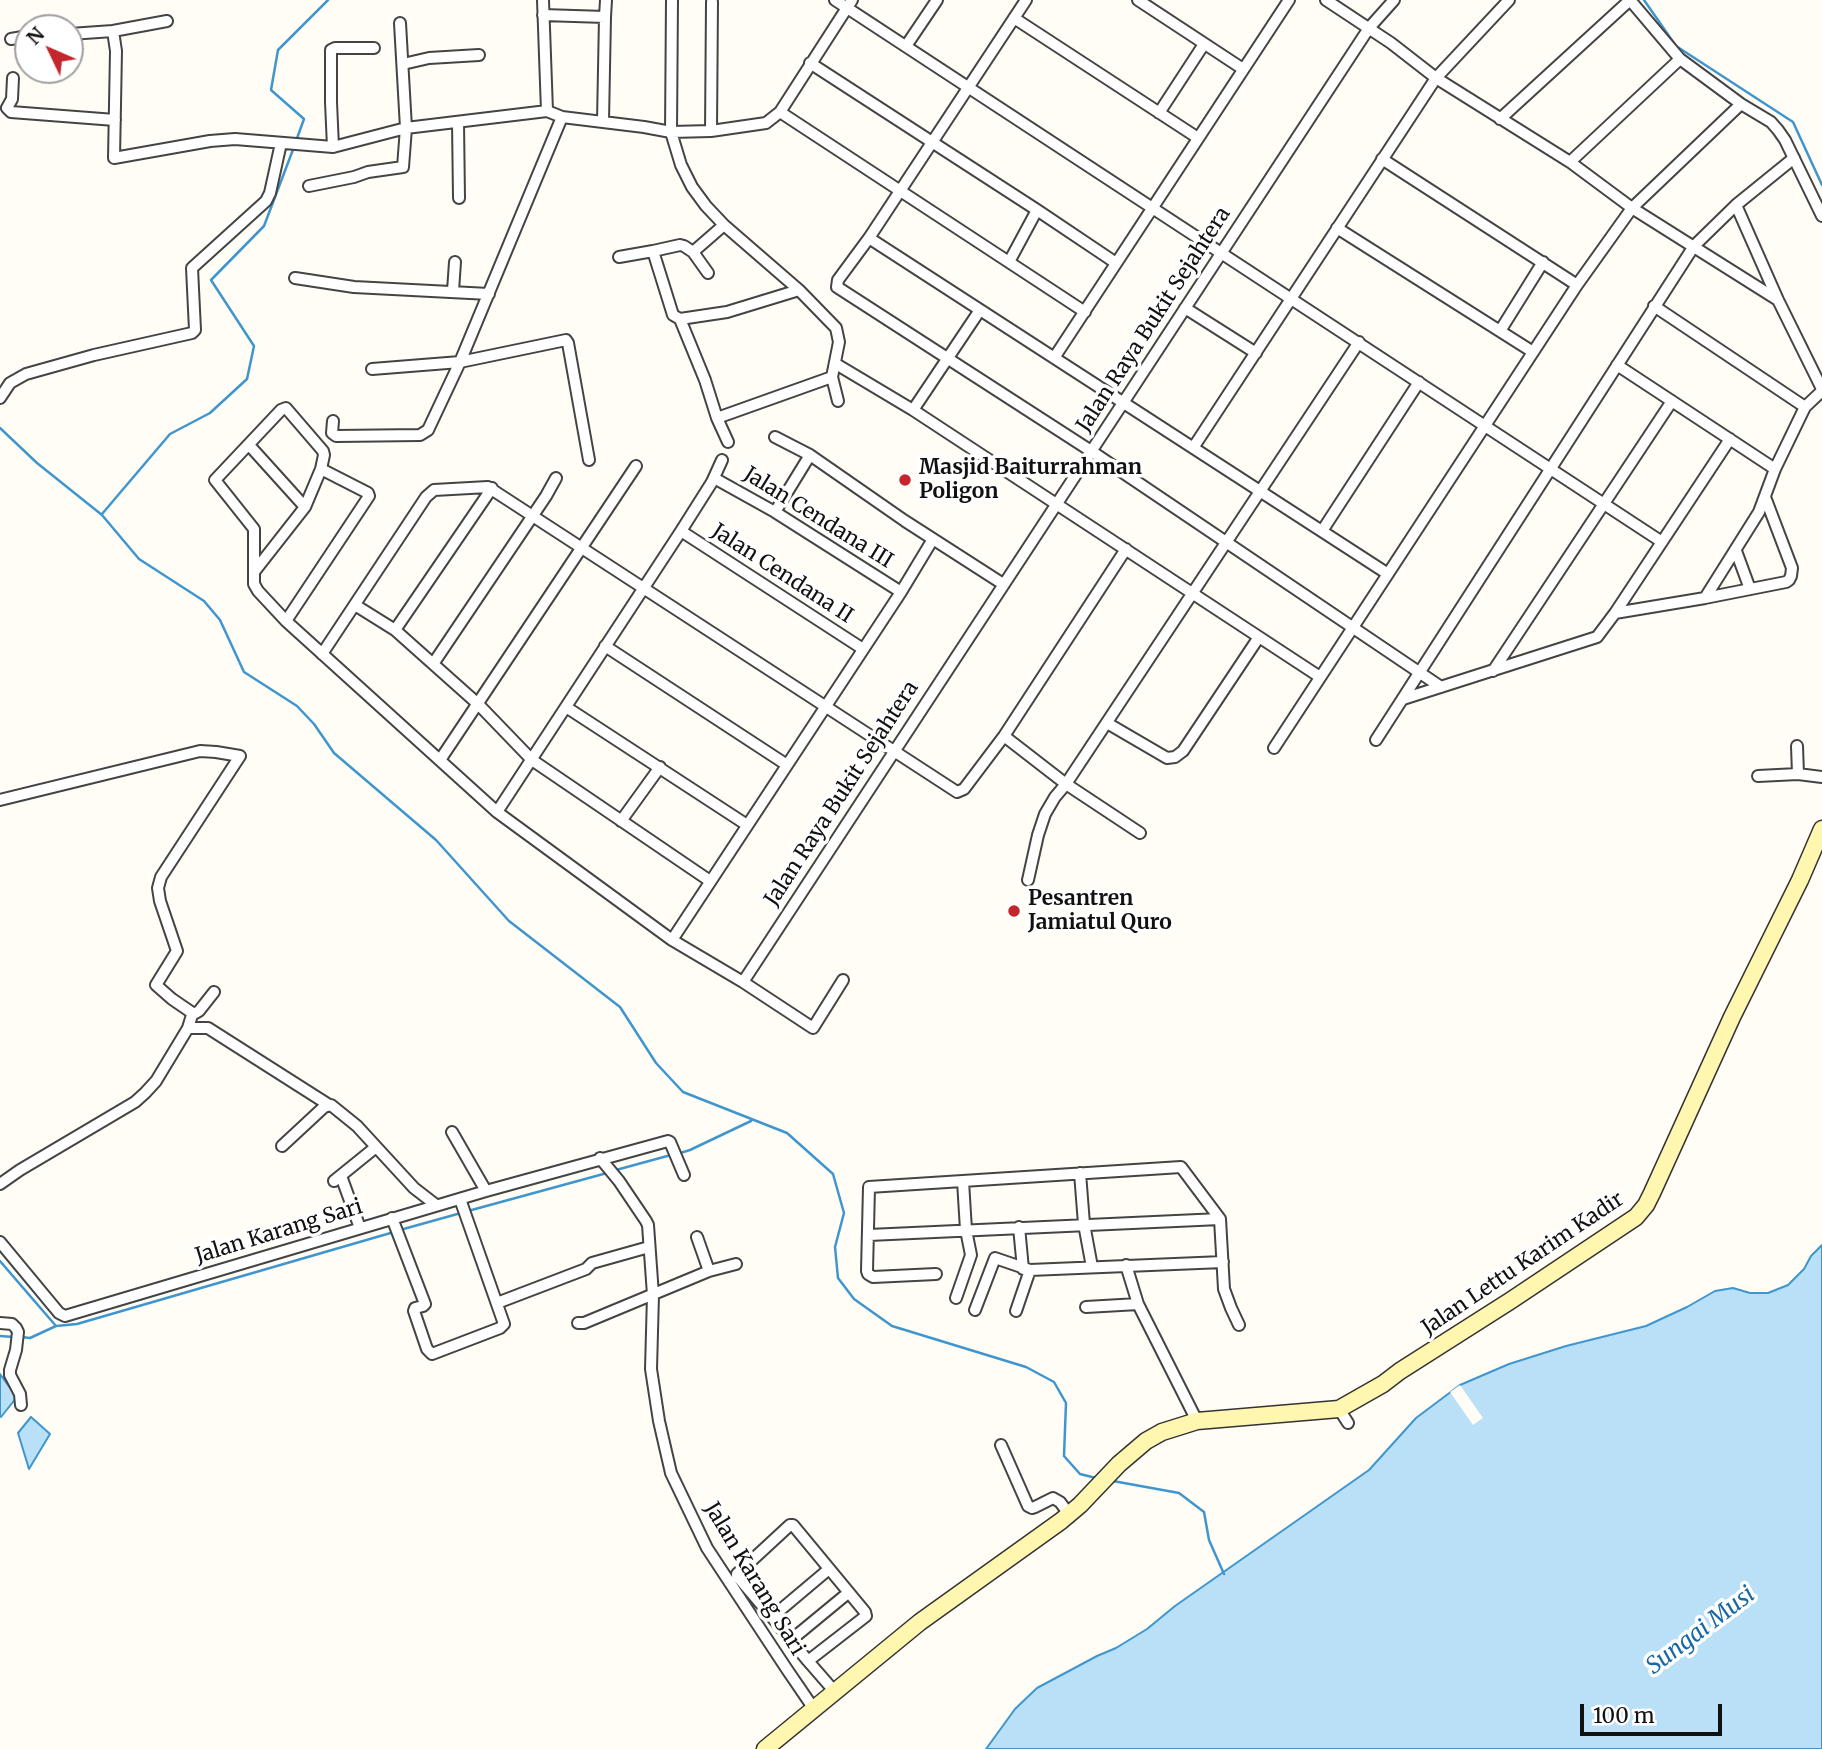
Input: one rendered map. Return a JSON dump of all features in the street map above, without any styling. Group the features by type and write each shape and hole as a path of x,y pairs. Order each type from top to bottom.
{"street":[{"path":"543,0 547,111"},
{"path":"603,121 606,0"},
{"path":"673,0 671,132 681,165 692,187 724,225 800,290 836,328 839,342 832,377 838,401"},
{"path":"835,0 850,4 906,46 1662,542"},
{"path":"906,46 937,0"},
{"path":"1026,0 901,191 838,280 838,287 1091,451 1441,687"},
{"path":"1138,0 1243,69"},
{"path":"1054,358 1289,0"},
{"path":"1326,0 1369,27 1436,78 1570,162 1632,208 1778,300"},
{"name":"Jalan Raya Bukit Sejahtera","path":"743,982 1369,27 1394,0"},
{"path":"1193,448 1436,78 1509,0"},
{"path":"1500,119 1630,0 1680,59 1741,104 1771,122 1785,140 1822,216"},
{"path":"711,131 712,2"},
{"path":"113,31 116,51 115,158 235,139 333,147 405,128 547,111 562,117 671,132 711,131 766,122 780,112 850,4"},
{"path":"543,15 605,18"},
{"path":"1014,18 1198,138"},
{"path":"84,33 113,31 166,21"},
{"path":"309,187 368,172 403,167 405,128 400,23"},
{"path":"1159,113 1204,44"},
{"path":"333,147 331,50 374,48"},
{"path":"403,64 429,58 479,55"},
{"path":"1570,162 1680,59"},
{"path":"810,63 1116,263"},
{"path":"13,78 12,99 3,108 11,112 115,120"},
{"path":"1274,748 1577,285 1632,208 1741,104"},
{"path":"780,112 1085,312"},
{"path":"333,421 332,433 336,436 425,433 428,430 460,362 562,117"},
{"path":"458,122 460,198"},
{"path":"0,398 10,383 26,374 94,355 192,333 192,268 266,201 284,143"},
{"path":"1382,159 1577,285"},
{"path":"1377,740 1694,246 1736,205 1794,159"},
{"path":"1705,598 1759,512 1775,469 1805,407 1822,390 1736,205"},
{"path":"1009,262 1037,210"},
{"path":"693,252 724,225"},
{"path":"1337,229 1533,352"},
{"path":"869,238 1388,574"},
{"path":"619,257 680,245 693,252 708,272"},
{"path":"653,251 673,315 680,320 728,442"},
{"path":"453,291 455,262"},
{"path":"1500,331 1543,262"},
{"path":"295,278 354,287 489,294"},
{"path":"680,320 727,312 800,290"},
{"path":"1654,306 1805,407"},
{"path":"1185,308 1256,353"},
{"path":"913,410 980,310"},
{"path":"372,369 460,362 566,340 589,460"},
{"path":"1028,880 1038,835 1045,814 1055,797 1066,785 1359,342"},
{"path":"836,364 913,410 1320,677"},
{"path":"1617,365 1775,469"},
{"path":"717,418 832,377"},
{"path":"1322,531 1419,382"},
{"path":"1493,671 1672,401"},
{"path":"254,572 305,507 321,469 323,451 286,408 281,410 215,480 254,529 254,572 254,584 286,621 497,812 672,940 813,1028 843,980"},
{"path":"775,437 810,455 1003,584"},
{"path":"1403,699 1593,639 1615,613 1730,439"},
{"path":"249,445 305,507"},
{"path":"775,512 810,455"},
{"path":"497,812 681,531 722,460"},
{"path":"440,760 636,466"},
{"path":"286,621 369,496 368,493 321,469"},
{"path":"433,664 556,478"},
{"name":"Jalan Cendana III","path":"714,478 775,512 901,592"},
{"path":"322,654 426,497 434,491 484,486 492,488 533,514 957,792 964,789 1004,736 1126,549"},
{"path":"395,630 492,488"},
{"path":"1615,613 1786,582 1792,572 1765,497"},
{"name":"Jalan Cendana II","path":"681,531 863,649"},
{"path":"672,940 933,539"},
{"path":"1736,551 1751,589"},
{"path":"355,605 395,630 478,704 532,760 710,881"},
{"path":"1107,723 1167,758 1175,757 1183,751 1259,637"},
{"path":"605,646 786,765"},
{"path":"566,707 747,825"},
{"path":"1004,736 1066,785 1140,832"},
{"path":"1797,747 1798,774"},
{"path":"0,800 200,751 240,756 161,877 158,888 176,953 156,985 192,1015"},
{"path":"621,821 660,767"},
{"path":"1758,776 1798,774 1822,777"},
{"name":"Jalan Lettu Karim Kadir","path":"765,1749 928,1616 1027,1547 1074,1510 1146,1441 1162,1432 1197,1421 1339,1409 1383,1384 1628,1224 1641,1211 1652,1193 1822,829"},
{"path":"0,1184 135,1102 156,1081 188,1028 192,1015 199,1011 214,992"},
{"path":"188,1028 208,1028 328,1105 357,1126 414,1188 436,1205"},
{"path":"282,1146 328,1105"},
{"path":"452,1132 486,1191"},
{"name":"Jalan Karang Sari","path":"0,1242 59,1313 65,1315 360,1228 393,1222 436,1205 460,1202 486,1191 603,1162 668,1141 684,1175"},
{"path":"360,1228 337,1179 376,1147"},
{"name":"Jalan Karang Sari","path":"603,1162 646,1221 653,1295 651,1369 671,1474 708,1548 814,1709"},
{"path":"936,1274 870,1276 867,1271 869,1188 1182,1167 1220,1219 1226,1297 1239,1325"},
{"path":"1080,1173 1084,1224 1092,1267"},
{"path":"956,1298 971,1257 962,1181"},
{"path":"393,1222 425,1304 414,1309 427,1349 432,1354 504,1324 460,1202"},
{"path":"869,1235 1220,1219"},
{"path":"1016,1311 1027,1269 1020,1227"},
{"path":"697,1237 709,1270"},
{"path":"497,1303 586,1269 592,1263 649,1247"},
{"path":"975,1310 996,1258 1027,1269 1223,1262"},
{"path":"578,1323 584,1324 709,1270 736,1264"},
{"path":"1126,1265 1138,1304 1197,1421"},
{"path":"1086,1307 1138,1304"},
{"path":"0,1323 12,1324 18,1332 16,1350 9,1370 20,1394 21,1405"},
{"path":"1339,1409 1348,1423"},
{"path":"1001,1445 1028,1506 1032,1508 1053,1498 1074,1510"},
{"path":"808,1661 865,1618 865,1612 793,1525 789,1525 737,1572 737,1576 772,1616 808,1661 835,1692"},
{"path":"772,1616 829,1569"},
{"path":"791,1640 849,1593"}],"water":[{"name":"Sungai Musi","path":"1822,1245 1822,1749 986,1749 1015,1709 1037,1688 1147,1629 1175,1606 1369,1470 1416,1418 1460,1385 1509,1364 1566,1346 1646,1326 1715,1291 1733,1288 1750,1293 1768,1293 1788,1285"},
{"path":"0,1374 17,1397 1,1417 0,1416"},
{"path":"31,1417 50,1434 29,1469 18,1433"}],"pier":[{"path":"1460,1385 1483,1418 1473,1425 1450,1392"}],"waterway":[{"path":"296,141 304,119 271,90 278,50 328,0"},
{"path":"1644,0 1676,46 1793,122 1822,185"},
{"path":"102,514 170,434 210,413 247,379 254,346 211,280 264,226 294,147"},
{"path":"0,428 37,463 102,515 139,559 204,601 220,620 244,672 297,706 314,724 334,753 436,840 509,921 620,1007 656,1063 683,1092 787,1133 833,1174 844,1213 835,1247 838,1278 854,1299 892,1326 1026,1367 1054,1382 1066,1403 1064,1456 1080,1474 1096,1478"},
{"path":"677,1154 751,1121"},
{"path":"616,1170 671,1155"},
{"path":"468,1211 607,1173"},
{"path":"400,1230 461,1213"},
{"path":"21,1337 30,1338 56,1326 77,1324 394,1232"},
{"path":"0,1261 56,1326"},
{"path":"0,1336 14,1337"},
{"path":"1113,1481 1179,1493 1204,1512 1209,1540 1224,1574"}],"place":[{"name":"Masjid Baiturrahman Poligon","path":"905,480"},
{"name":"Pesantren Jamiatul Quro","path":"1014,911"}]}
